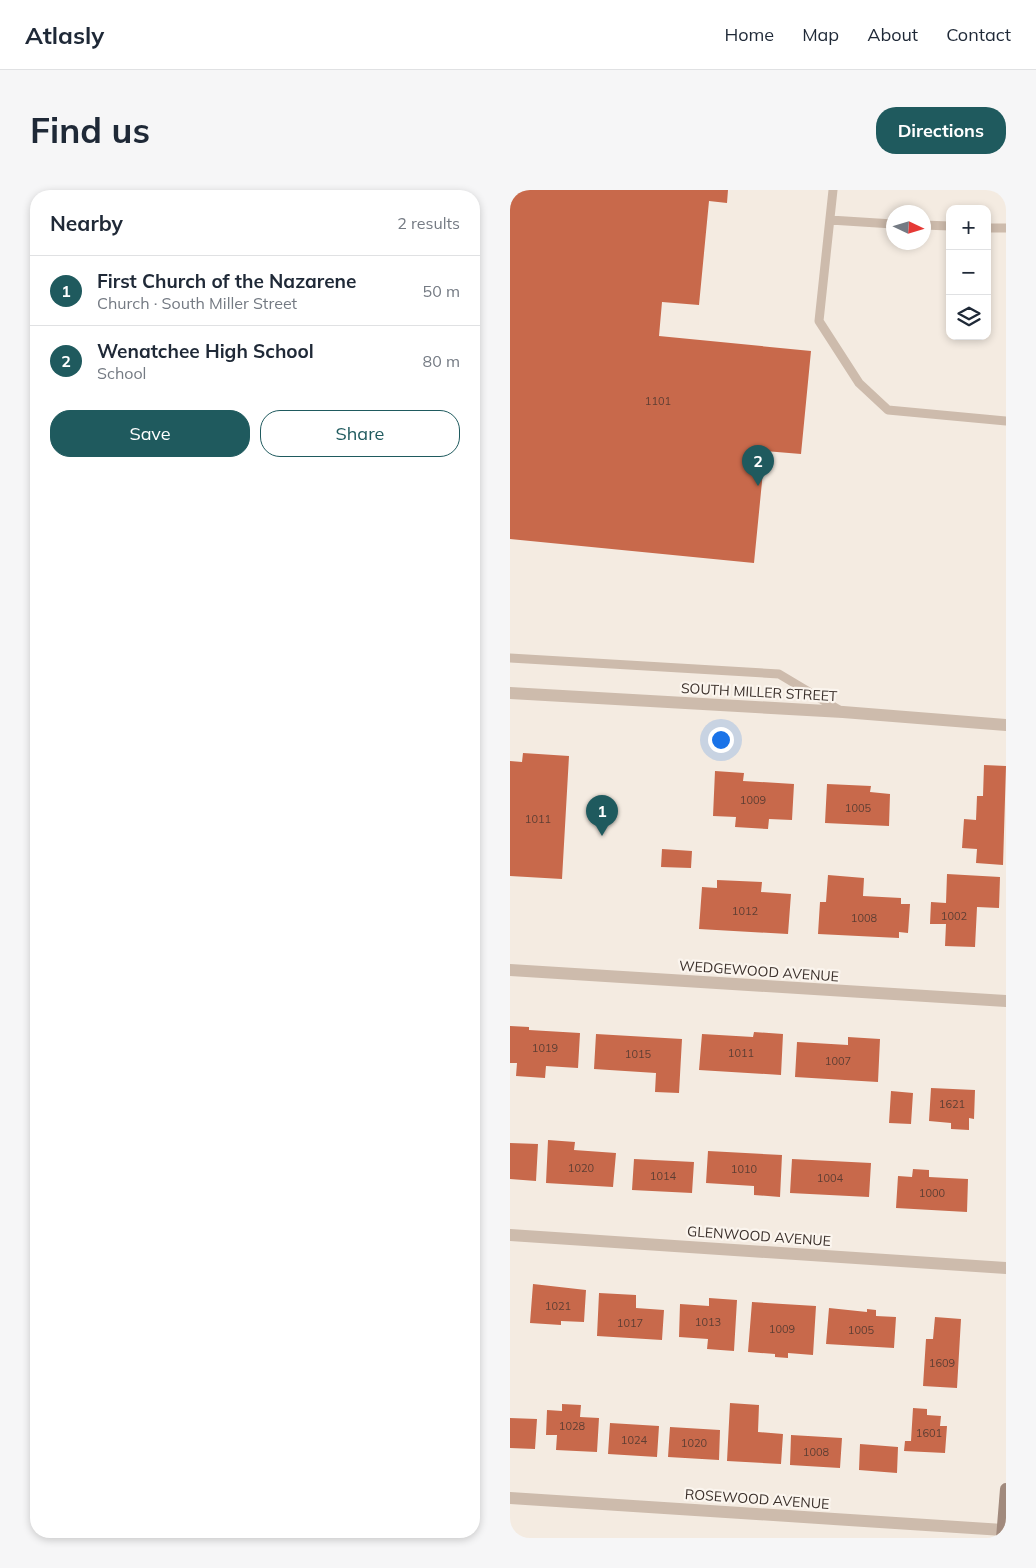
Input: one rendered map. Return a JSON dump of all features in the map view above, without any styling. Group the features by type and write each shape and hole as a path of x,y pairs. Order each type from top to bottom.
{"main road":[{"path":"1002,1534 1006,1489"}],"street":[{"name":"SOUTH MILLER STREET","path":"510,693 843,712 1006,725"},
{"name":"WEDGEWOOD AVENUE","path":"510,970 1006,1002"},
{"name":"GLENWOOD AVENUE","path":"510,1235 1006,1268"},
{"name":"ROSEWOOD AVENUE","path":"510,1498 1002,1534"}],"lane":[{"path":"833,190 819,321 859,383 888,410 1006,421"},
{"path":"830,220 886,224"},
{"path":"931,225 946,226"},
{"path":"991,228 1006,228"},
{"path":"510,658 780,674 843,712"}],"building":[{"path":"510,190 728,190 727,203 709,201 699,305 662,302 659,336 811,351 801,454 765,451 754,563 510,539"},
{"path":"523,753 569,756 562,879 510,876 510,761 522,762"},
{"path":"984,765 1006,766 1003,865 976,863 977,849 962,848 964,819 976,820 977,796 983,796"},
{"path":"715,771 744,773 743,781 794,784 792,820 769,819 768,829 735,827 736,817 713,816"},
{"path":"827,784 871,786 870,792 890,794 889,826 825,823"},
{"path":"662,849 692,851 691,868 661,867"},
{"path":"947,874 1000,877 999,908 977,907 975,947 945,946 946,924 930,924 931,902 946,903"},
{"path":"828,875 864,878 863,896 901,898 901,904 910,904 908,933 899,932 899,938 818,934 820,902 826,902"},
{"path":"717,880 762,882 761,892 791,894 788,934 699,929 702,887 717,888"},
{"path":"510,1026 529,1027 529,1030 580,1033 578,1068 546,1066 545,1078 516,1076 517,1063 510,1063"},
{"path":"754,1032 783,1034 781,1075 699,1070 702,1034 753,1037"},
{"path":"596,1034 682,1039 679,1093 655,1092 656,1073 594,1069"},
{"path":"848,1037 880,1039 878,1082 795,1077 797,1042 848,1045"},
{"path":"931,1088 975,1090 974,1119 969,1118 969,1130 951,1129 951,1123 929,1121"},
{"path":"891,1091 913,1093 911,1124 889,1123"},
{"path":"548,1140 575,1142 574,1150 616,1153 613,1187 546,1183"},
{"path":"510,1143 538,1144 536,1181 510,1179"},
{"path":"708,1151 782,1155 780,1197 754,1195 754,1186 706,1183"},
{"path":"634,1159 694,1162 692,1193 632,1190"},
{"path":"792,1159 871,1163 869,1197 790,1193"},
{"path":"913,1169 929,1170 929,1177 968,1179 967,1212 896,1208 898,1176 912,1177"},
{"path":"533,1284 586,1290 584,1322 561,1321 561,1325 530,1323"},
{"path":"599,1293 636,1295 636,1308 664,1310 662,1340 597,1336"},
{"path":"709,1298 737,1300 734,1351 707,1349 708,1339 679,1337 680,1304 709,1306"},
{"path":"752,1302 816,1306 813,1355 788,1353 788,1358 775,1357 775,1354 748,1352"},
{"path":"829,1308 867,1312 867,1309 876,1310 876,1316 896,1317 894,1348 826,1344"},
{"path":"935,1317 961,1319 957,1388 923,1386 926,1339 933,1339"},
{"path":"730,1403 759,1405 758,1432 783,1434 781,1464 727,1461"},
{"path":"562,1404 581,1405 580,1417 599,1418 597,1452 556,1450 557,1435 546,1435 547,1410 562,1411"},
{"path":"913,1408 927,1409 927,1415 941,1416 940,1426 947,1426 945,1453 904,1451 905,1441 911,1441"},
{"path":"510,1418 537,1419 535,1449 510,1448"},
{"path":"610,1423 659,1426 657,1457 608,1454"},
{"path":"670,1427 720,1430 719,1460 668,1457"},
{"path":"791,1435 842,1438 840,1468 790,1465"},
{"path":"860,1444 898,1447 897,1473 859,1470"}],"place":[{"name":"Wenatchee High School","path":"758,486"},
{"name":"First Church of the Nazarene","path":"602,836"}]}
